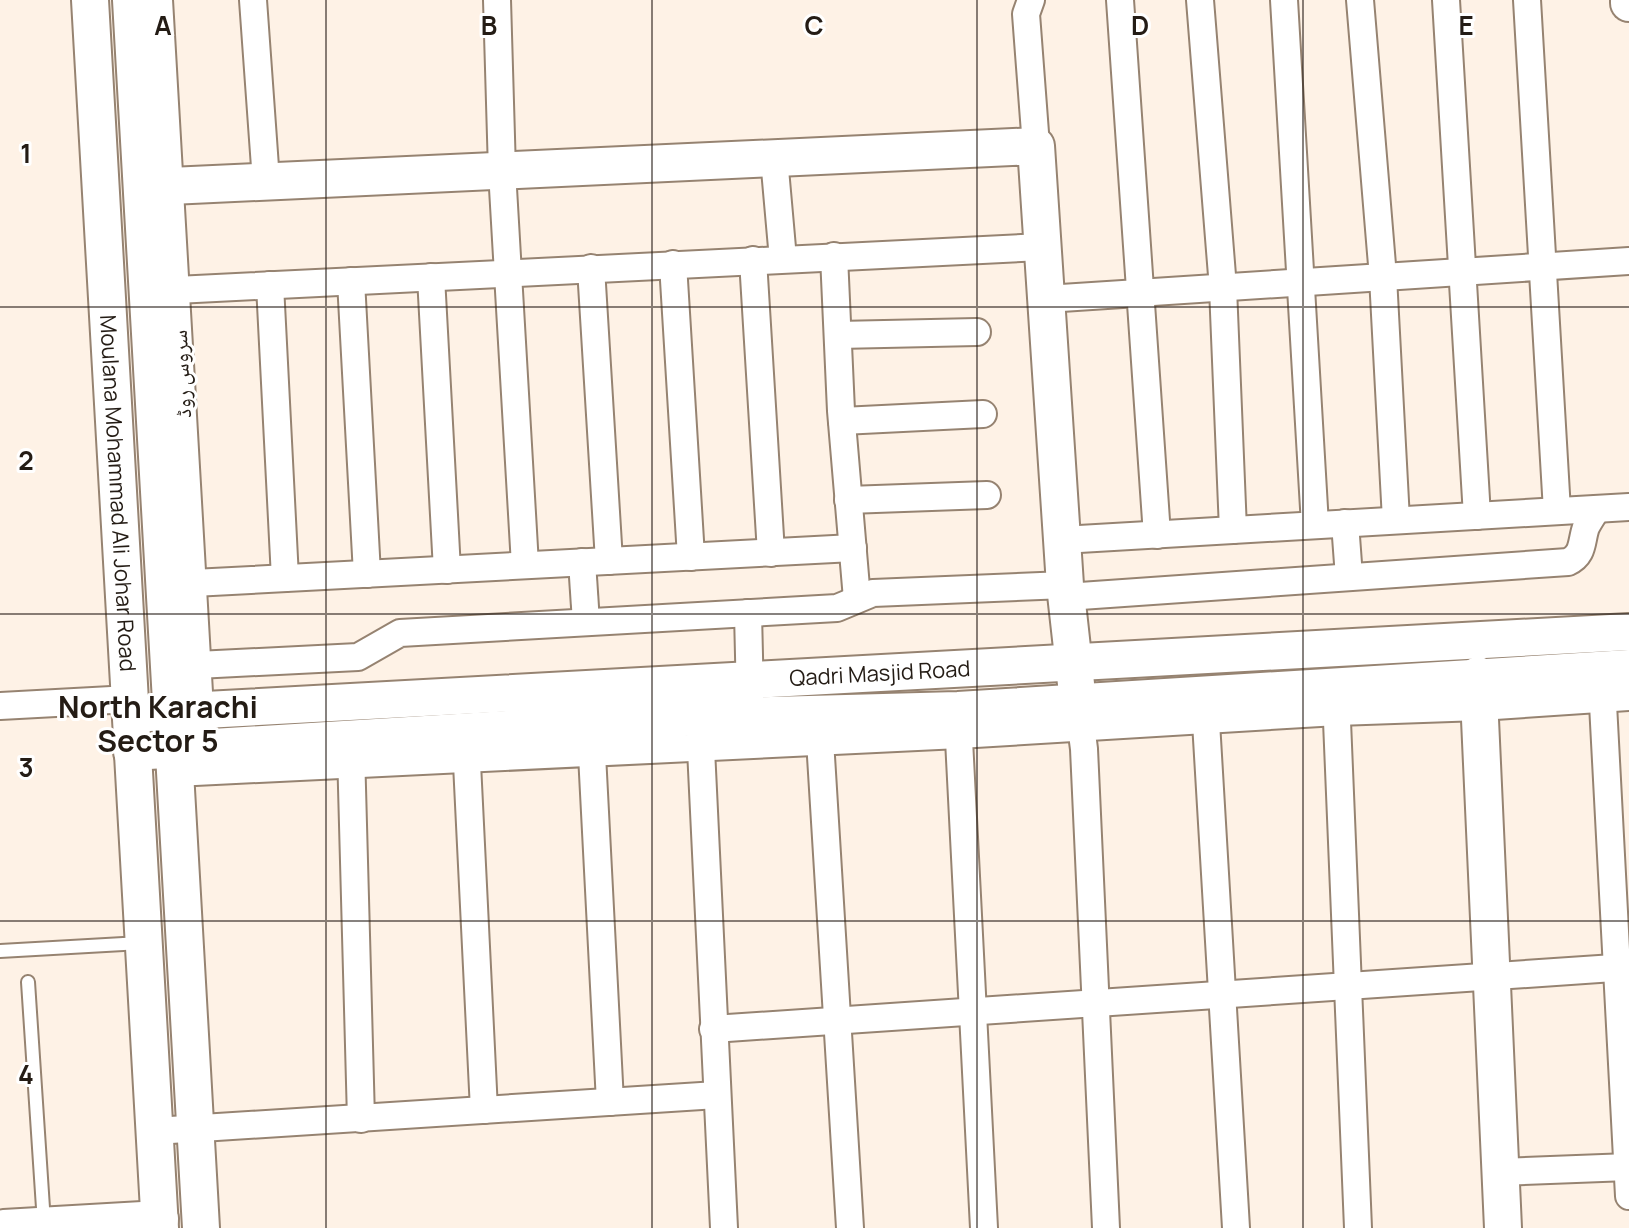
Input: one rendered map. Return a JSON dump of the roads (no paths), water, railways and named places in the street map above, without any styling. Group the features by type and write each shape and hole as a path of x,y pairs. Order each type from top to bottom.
{"street":[{"name":"Moulana Mohammad Ali Johar Road","path":"90,0 160,1224"},
{"name":"Moulana Mohammad Ali Johar Road","path":"131,0 156,187 186,710 183,756 201,1228"},
{"path":"131,0 143,0"},
{"name":"سروس روڈ","path":"159,0 156,187 176,290 197,665 186,710"},
{"path":"253,0 266,181"},
{"path":"497,0 502,171 525,565"},
{"path":"1031,0 1026,14 1062,540 1080,715 1097,1003 1106,1228"},
{"path":"1120,0 1157,535"},
{"path":"1200,0 1223,288 1233,530"},
{"path":"1284,0 1315,525"},
{"path":"1360,0 1383,277 1396,520"},
{"path":"1446,0 1477,516"},
{"path":"1527,0 1557,511"},
{"path":"156,187 1036,146"},
{"path":"774,158 783,259"},
{"path":"176,290 1042,247"},
{"path":"834,256 842,421 857,599"},
{"path":"753,260 771,553"},
{"path":"1046,299 1629,261"},
{"path":"673,264 691,557"},
{"path":"591,268 609,561"},
{"path":"431,277 447,570"},
{"path":"351,281 367,574"},
{"path":"270,285 285,578"},
{"path":"838,335 977,332"},
{"path":"842,421 983,414"},
{"path":"848,500 987,495"},
{"path":"1062,540 1629,507"},
{"path":"197,665 358,657 400,633 837,608 873,593 1066,591 1568,562 1576,558 1582,549 1585,530 1597,509"},
{"path":"1345,523 1349,577"},
{"path":"193,583 853,548"},
{"path":"582,562 586,622"},
{"path":"748,613 750,716"},
{"name":"Qadri Masjid Road","path":"130,707 186,710 1629,632"},
{"path":"1616,684 1629,1196"},
{"name":"Qadri Masjid Road","path":"132,752 183,756 350,753 700,732 750,716 819,726 958,723 1336,698 1616,684"},
{"path":"1479,691 1503,1228"},
{"path":"1336,698 1358,1228"},
{"path":"0,706 130,707"},
{"path":"1205,707 1236,1228"},
{"path":"958,723 984,1228"},
{"path":"724,1228 700,732 819,726 850,1228"},
{"path":"591,738 610,1102"},
{"path":"466,744 484,1110"},
{"path":"350,753 361,1119"},
{"path":"713,1029 1623,968"},
{"path":"155,1131 717,1095"},
{"path":"1501,1172 1628,1167"},
{"path":"4,1228 160,1224"}],"lane":[{"path":"0,951 144,943"},
{"path":"28,982 44,1226"}],"district":[{"name":"North Karachi Sector 5","path":"158,725"}]}
